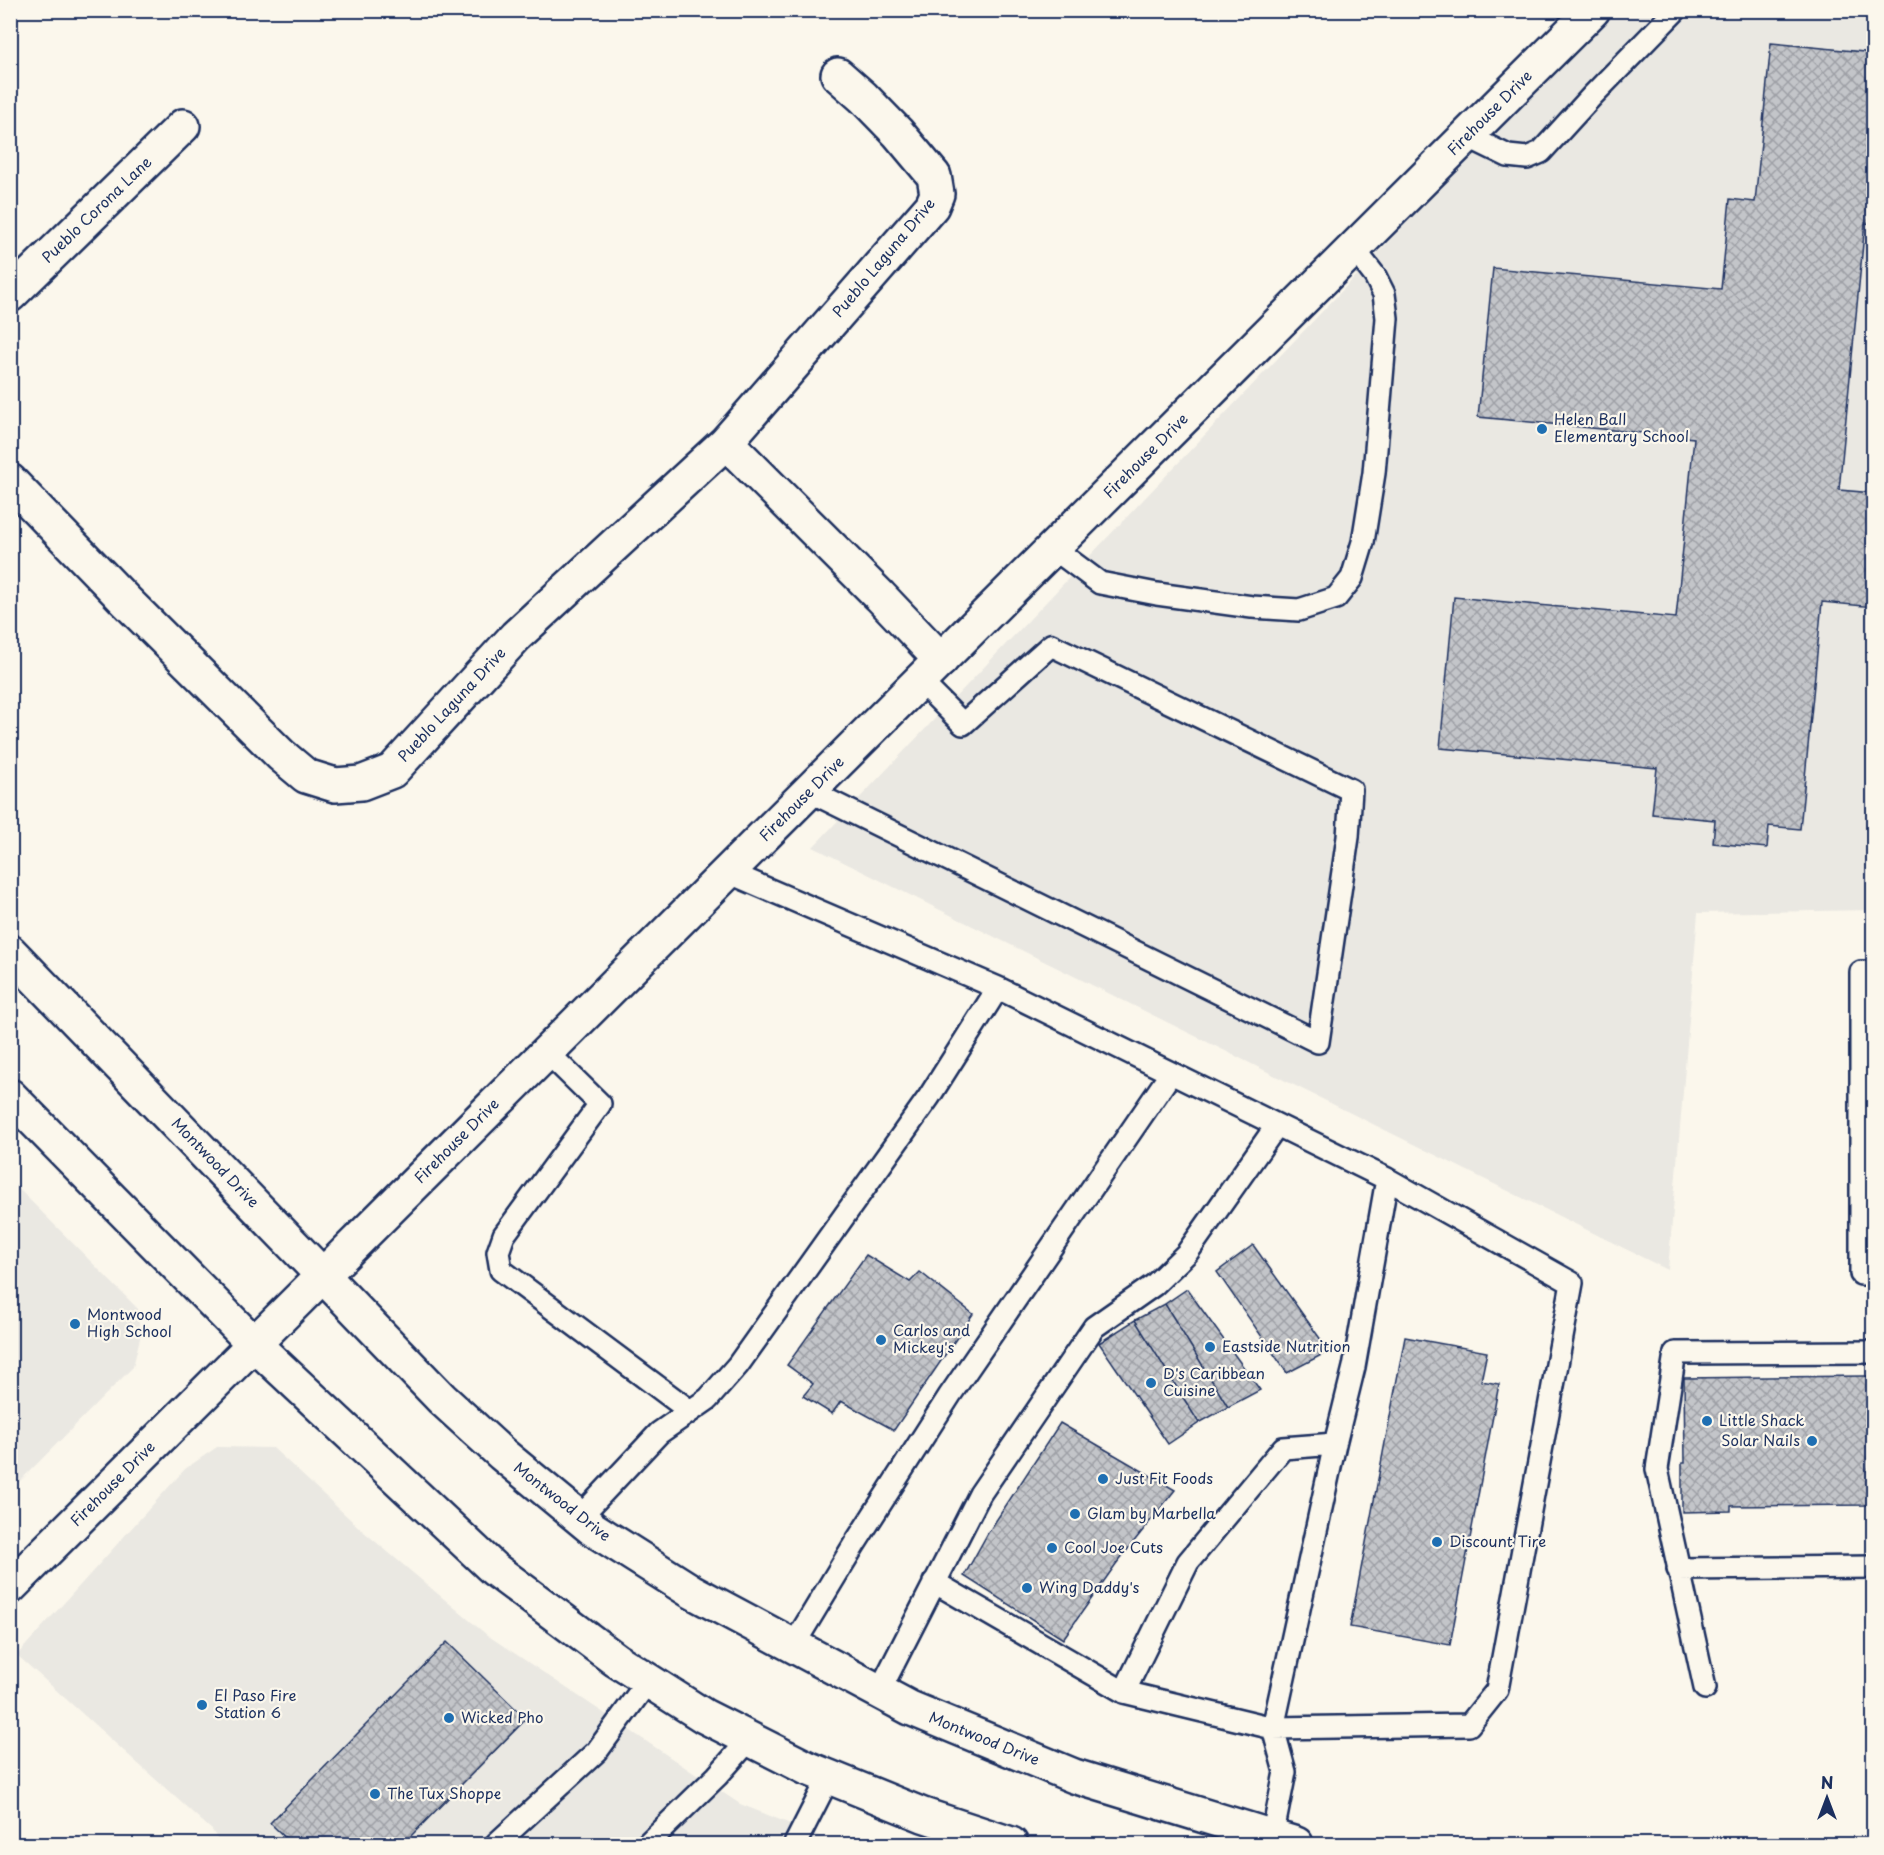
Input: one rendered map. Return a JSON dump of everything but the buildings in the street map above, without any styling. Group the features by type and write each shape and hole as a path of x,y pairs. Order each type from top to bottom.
{"street":[{"name":"Firehouse Drive","path":"10,1587 1593,10"},
{"name":"Pueblo Laguna Drive","path":"10,481 125,600 281,755 306,776 335,785 361,783 392,771 516,636 726,442 932,206 937,195 934,176 898,133 838,75"},
{"name":"Pueblo Corona Lane","path":"10,295 183,126"},
{"path":"726,442 872,588 930,671"},
{"name":"Montwood Drive","path":"10,952 442,1400 502,1454 593,1529 691,1591 910,1708 1074,1776 1279,1842"},
{"path":"10,1096 254,1344 494,1569 616,1660 704,1716 807,1768 922,1815 1011,1845"}],"lane":[{"path":"1467,136 1508,156 1527,158 1541,152 1676,10"},
{"path":"1053,548 1100,583 1157,594 1252,607 1299,610 1336,598 1352,578 1363,542 1374,472 1388,318 1384,294 1375,276 1354,249"},
{"path":"809,791 1318,1042 1348,837 1352,790 1051,645 963,723 930,671"},
{"path":"728,872 998,988 1387,1179 1572,1283 1497,1690 1468,1725 1273,1728 1124,1692 934,1582"},
{"path":"1874,972 1861,972 1862,1274 1874,1274"},
{"path":"579,1518 658,1433 708,1399 745,1356 929,1097 998,988"},
{"path":"547,1052 600,1104 504,1235 498,1252 501,1270 690,1411"},
{"path":"793,1646 854,1545 950,1395 1171,1073"},
{"path":"879,1692 980,1494 1094,1327 1154,1285 1187,1253 1277,1125"},
{"path":"1279,1842 1285,1772 1273,1728 1354,1367 1387,1179"},
{"path":"1705,1688 1657,1469 1675,1353 1874,1352"},
{"path":"1124,1692 1188,1562 1283,1448 1335,1444"},
{"path":"1678,1569 1874,1567"},
{"path":"496,1845 597,1751 648,1681"},
{"path":"647,1845 717,1776 750,1739"},
{"path":"795,1845 829,1777"}],"shaded area":[{"name":"Helen Ball Elementary School","path":"1608,11 1873,11 1873,910 1698,913 1668,1270 813,847"},
{"name":"Montwood High School","path":"11,1181 138,1309 140,1338 133,1367 11,1490"},
{"path":"217,1447 273,1448 364,1532 487,1635 740,1804 841,1844 220,1844 212,1830 17,1655 185,1469"}],"place":[{"name":"Helen Ball Elementary School","path":"1542,429"},
{"name":"Montwood High School","path":"75,1324"},
{"name":"Carlos and Mickey's","path":"881,1340"},
{"name":"Eastside Nutrition","path":"1210,1347"},
{"name":"D's Caribbean Cuisine","path":"1151,1383"},
{"name":"Little Shack","path":"1707,1421"},
{"name":"Solar Nails","path":"1812,1441"},
{"name":"Just Fit Foods","path":"1103,1479"},
{"name":"Glam by Marbella","path":"1075,1514"},
{"name":"Discount Tire","path":"1437,1542"},
{"name":"Cool Joe Cuts","path":"1052,1548"},
{"name":"Wing Daddy's","path":"1027,1588"},
{"name":"El Paso Fire Station 6","path":"202,1705"},
{"name":"Wicked Pho","path":"449,1718"},
{"name":"The Tux Shoppe","path":"375,1794"}]}
